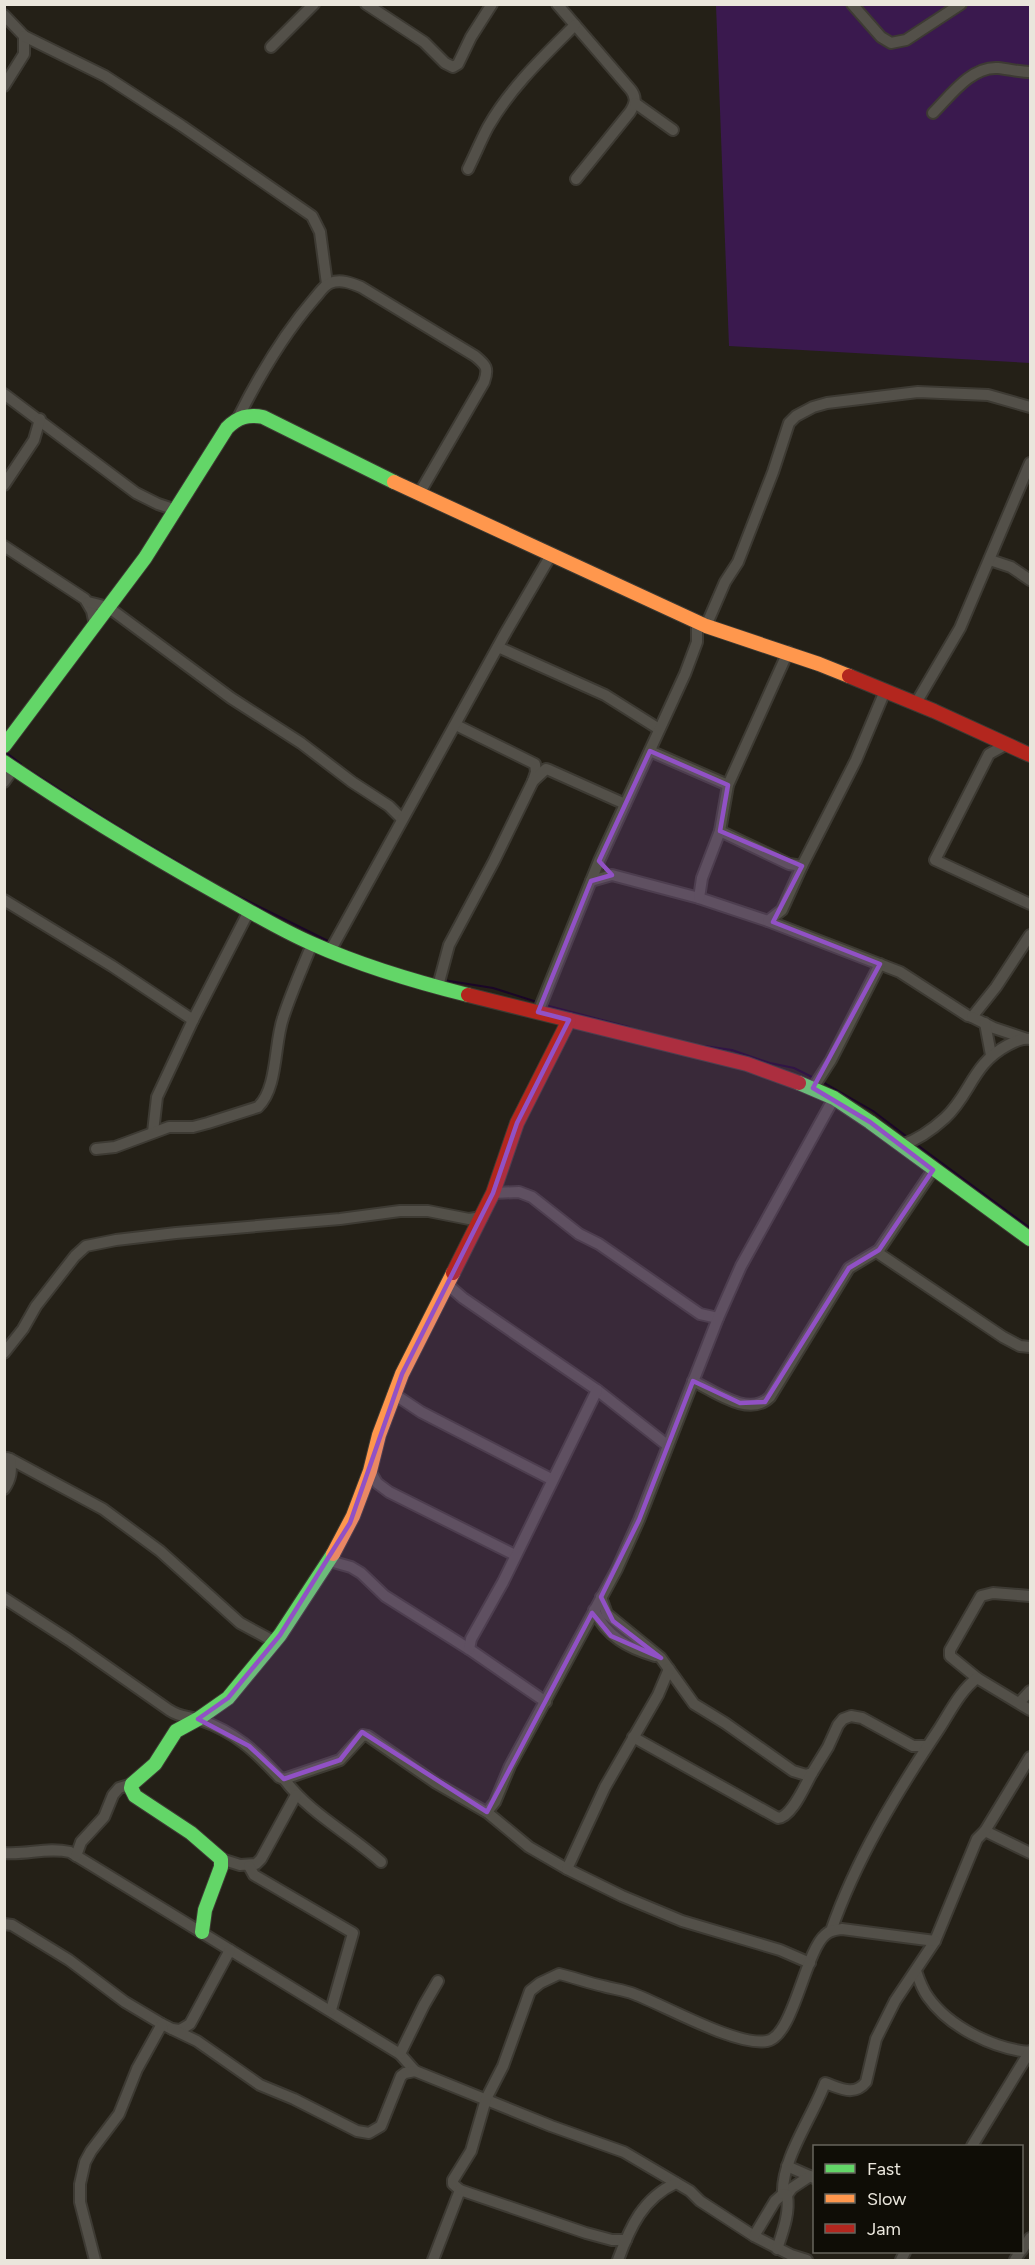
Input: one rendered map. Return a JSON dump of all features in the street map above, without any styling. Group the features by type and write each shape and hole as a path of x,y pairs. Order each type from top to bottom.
{"street":[{"path":"271,47 314,4"},
{"path":"366,4 424,42 445,63 453,67 458,64 471,37 492,4"},
{"path":"557,4 633,93 635,103 673,130"},
{"path":"852,4 881,37 891,43 906,40 961,4"},
{"path":"4,15 24,36 105,76 312,216 320,232 327,284"},
{"path":"468,169 497,113 531,70 575,25"},
{"path":"4,86 24,54 24,36"},
{"path":"933,113 957,88 977,72 996,68 1030,72"},
{"path":"576,179 635,103"},
{"path":"4,746 145,558 227,428 238,418 282,340 327,284 339,280 361,287 486,364 488,370 484,382 419,494"},
{"path":"538,1012 599,861 650,752 697,642 702,624 738,562 773,472 789,423 796,416 813,407 827,403 918,392 988,395 1030,407"},
{"path":"4,394 136,493 176,510"},
{"path":"238,418 253,415 263,417 419,494 702,624 788,652 916,703 1030,755"},
{"path":"4,485 34,440 40,419"},
{"path":"916,703 960,628 1030,463"},
{"path":"4,546 88,602 108,607 231,698 301,743 352,782 389,806 402,819"},
{"path":"328,951 551,555"},
{"path":"990,560 1011,567 1030,579"},
{"path":"88,602 95,625"},
{"path":"498,647 605,695 659,729"},
{"path":"699,898 702,878 720,831 728,785 788,652"},
{"path":"768,921 782,910 856,760 885,691"},
{"path":"456,725 535,764 625,804"},
{"path":"1007,744 989,754 935,860 1030,904"},
{"path":"650,752 728,785"},
{"path":"438,986 449,945 533,781 536,772 535,764"},
{"path":"4,782 9,765 151,856 249,911 328,951 438,986 747,1064 813,1088 834,1098 902,1145 933,1170 1030,1239"},
{"path":"533,781 546,769"},
{"path":"720,831 789,864 802,866"},
{"path":"599,861 612,875"},
{"path":"591,881 612,875 699,898 768,921 900,972 968,1016 1027,1039"},
{"path":"4,900 112,966 193,1020"},
{"path":"153,1132 157,1097 193,1020 249,911"},
{"path":"972,1017 996,987 1030,935"},
{"path":"96,1149 115,1147 168,1127 193,1127 208,1124 258,1107 269,1089 282,1021 312,944"},
{"path":"813,1088 831,1060 880,964"},
{"path":"76,1856 81,1842 104,1817 113,1794 119,1788 132,1784 155,1764 176,1731 228,1698 275,1642 330,1561 350,1523 370,1471 379,1435 394,1394 426,1325 482,1217 493,1193 517,1123 569,1020"},
{"path":"985,1023 991,1055"},
{"path":"902,1145 913,1142 946,1117 991,1055 1027,1039"},
{"path":"487,1812 495,1802 510,1766 616,1569 639,1520 718,1318 741,1266 834,1098"},
{"path":"693,1381 740,1403 757,1405 765,1402 849,1268 879,1250 933,1170"},
{"path":"493,1193 519,1192 532,1197 573,1230 599,1244 700,1314 718,1318"},
{"path":"4,1353 23,1329 36,1306 75,1256 87,1246 176,1233 339,1219 408,1210 428,1211 469,1219 482,1217"},
{"path":"878,1253 1003,1337 1020,1346 1030,1347"},
{"path":"448,1285 463,1298 597,1390 667,1445"},
{"path":"469,1649 471,1639 503,1582 551,1479 597,1390"},
{"path":"394,1394 421,1412 551,1479"},
{"path":"4,1489 10,1481 12,1470 7,1458"},
{"path":"7,1458 103,1509 160,1551 240,1623 275,1642"},
{"path":"370,1471 377,1483 389,1492 515,1555"},
{"path":"330,1561 351,1567 361,1573 385,1596 469,1649 546,1702"},
{"path":"1030,1596 993,1593 981,1596 951,1650 950,1656 977,1678 1030,1710"},
{"path":"601,1597 607,1614 661,1658 685,1694 702,1711 725,1723 793,1771 806,1775 812,1773"},
{"path":"4,1598 169,1710 179,1716 198,1719 249,1746 279,1777 284,1779 296,1795 381,1862"},
{"path":"594,1610 599,1622 611,1636 640,1652 661,1658"},
{"path":"567,1869 605,1787 658,1695 669,1669"},
{"path":"831,1931 856,1872 893,1802 967,1686 977,1678"},
{"path":"1020,1702 1030,1691"},
{"path":"169,1710 176,1731"},
{"path":"633,1737 778,1818 783,1818 789,1812 843,1719 851,1716 861,1718 913,1746 927,1746"},
{"path":"284,1779 340,1760 363,1735 436,1783 487,1812 529,1847 567,1869 622,1896 682,1921 788,1952 810,1963"},
{"path":"777,2248 786,2220 788,2203 783,2176 825,2084 849,2092 861,2088 866,2082 876,2039 895,2001 935,1941 977,1839 985,1831 1030,1757"},
{"path":"132,1784 131,1788 135,1796 191,1833 221,1859 249,1866 256,1864 261,1858 296,1795"},
{"path":"985,1831 1030,1853"},
{"path":"4,1853 18,1854 42,1849 56,1849 76,1856 308,1999 331,2010 400,2054 415,2071 551,2126 624,2152 690,2191 700,2201 790,2258 807,2260"},
{"path":"202,1932 207,1904 221,1867 221,1859"},
{"path":"249,1866 257,1877 353,1934 331,2010"},
{"path":"4,1924 12,1925 69,1960 125,2002 196,2041 260,2085 346,2128 369,2133 381,2126 400,2076 415,2071"},
{"path":"626,2240 612,2240 586,2233 457,2187 453,2180 471,2151 486,2099 503,2066 530,1991 540,1983 559,1974 631,1993 713,2029 752,2040 768,2041 776,2038 784,2025 822,1936 842,1929 935,1941"},
{"path":"167,2027 184,2029 190,2024 230,1950"},
{"path":"916,1971 928,1998 954,2022 1004,2047 1030,2052 973,2145"},
{"path":"400,2054 438,1981"},
{"path":"190,2024 196,2041"},
{"path":"95,2260 80,2202 80,2184 85,2162 119,2114 137,2069 167,2027"},
{"path":"787,2166 812,2177"},
{"path":"660,2190 665,2176"},
{"path":"754,2236 776,2201 792,2188 812,2177"},
{"path":"618,2260 641,2212 652,2197 660,2190 676,2183"},
{"path":"432,2260 457,2187"}],"highlighted area":[{"path":"650,751 728,785 720,831 802,866 773,922 880,964 813,1088 870,1122 933,1170 879,1250 849,1268 765,1402 740,1403 693,1381 639,1520 601,1597 613,1621 661,1658 611,1636 592,1613 487,1812 362,1732 340,1760 284,1779 249,1746 198,1719 228,1698 280,1635 350,1523 402,1374 493,1193 517,1123 569,1020 538,1012 591,881 612,875 599,861"}],"shaded area":[{"path":"716,5 1030,5 1030,363 729,346"}],"waterway":[{"path":"4,751 21,764"},
{"path":"26,768 117,826 210,881"},
{"path":"228,891 330,942"},
{"path":"443,980 493,988 537,1002"},
{"path":"545,1005 629,1027"},
{"path":"705,1046 732,1050 770,1063 794,1068 814,1078"},
{"path":"821,1081 873,1111 910,1139"},
{"path":"916,1144 1030,1228"}],"traffic: fast":[{"path":"4,746 145,558 227,428 235,421 248,416 263,417 394,482"},
{"path":"4,762 136,846 288,933 370,966 468,995"},
{"path":"799,1083 834,1098 870,1122 1030,1239"},
{"path":"202,1932 205,1910 221,1867 221,1859 191,1833 135,1796 131,1788 132,1784 155,1764 176,1731 228,1698 280,1635 333,1554"}],"traffic: slow":[{"path":"394,482 706,626 849,676"},
{"path":"333,1554 353,1516 370,1471 379,1435 402,1374 453,1273"}],"traffic: jam":[{"path":"849,676 934,711 1030,755"},
{"path":"468,995 747,1064 799,1083"},
{"path":"453,1273 493,1193 517,1123 569,1020"}]}
